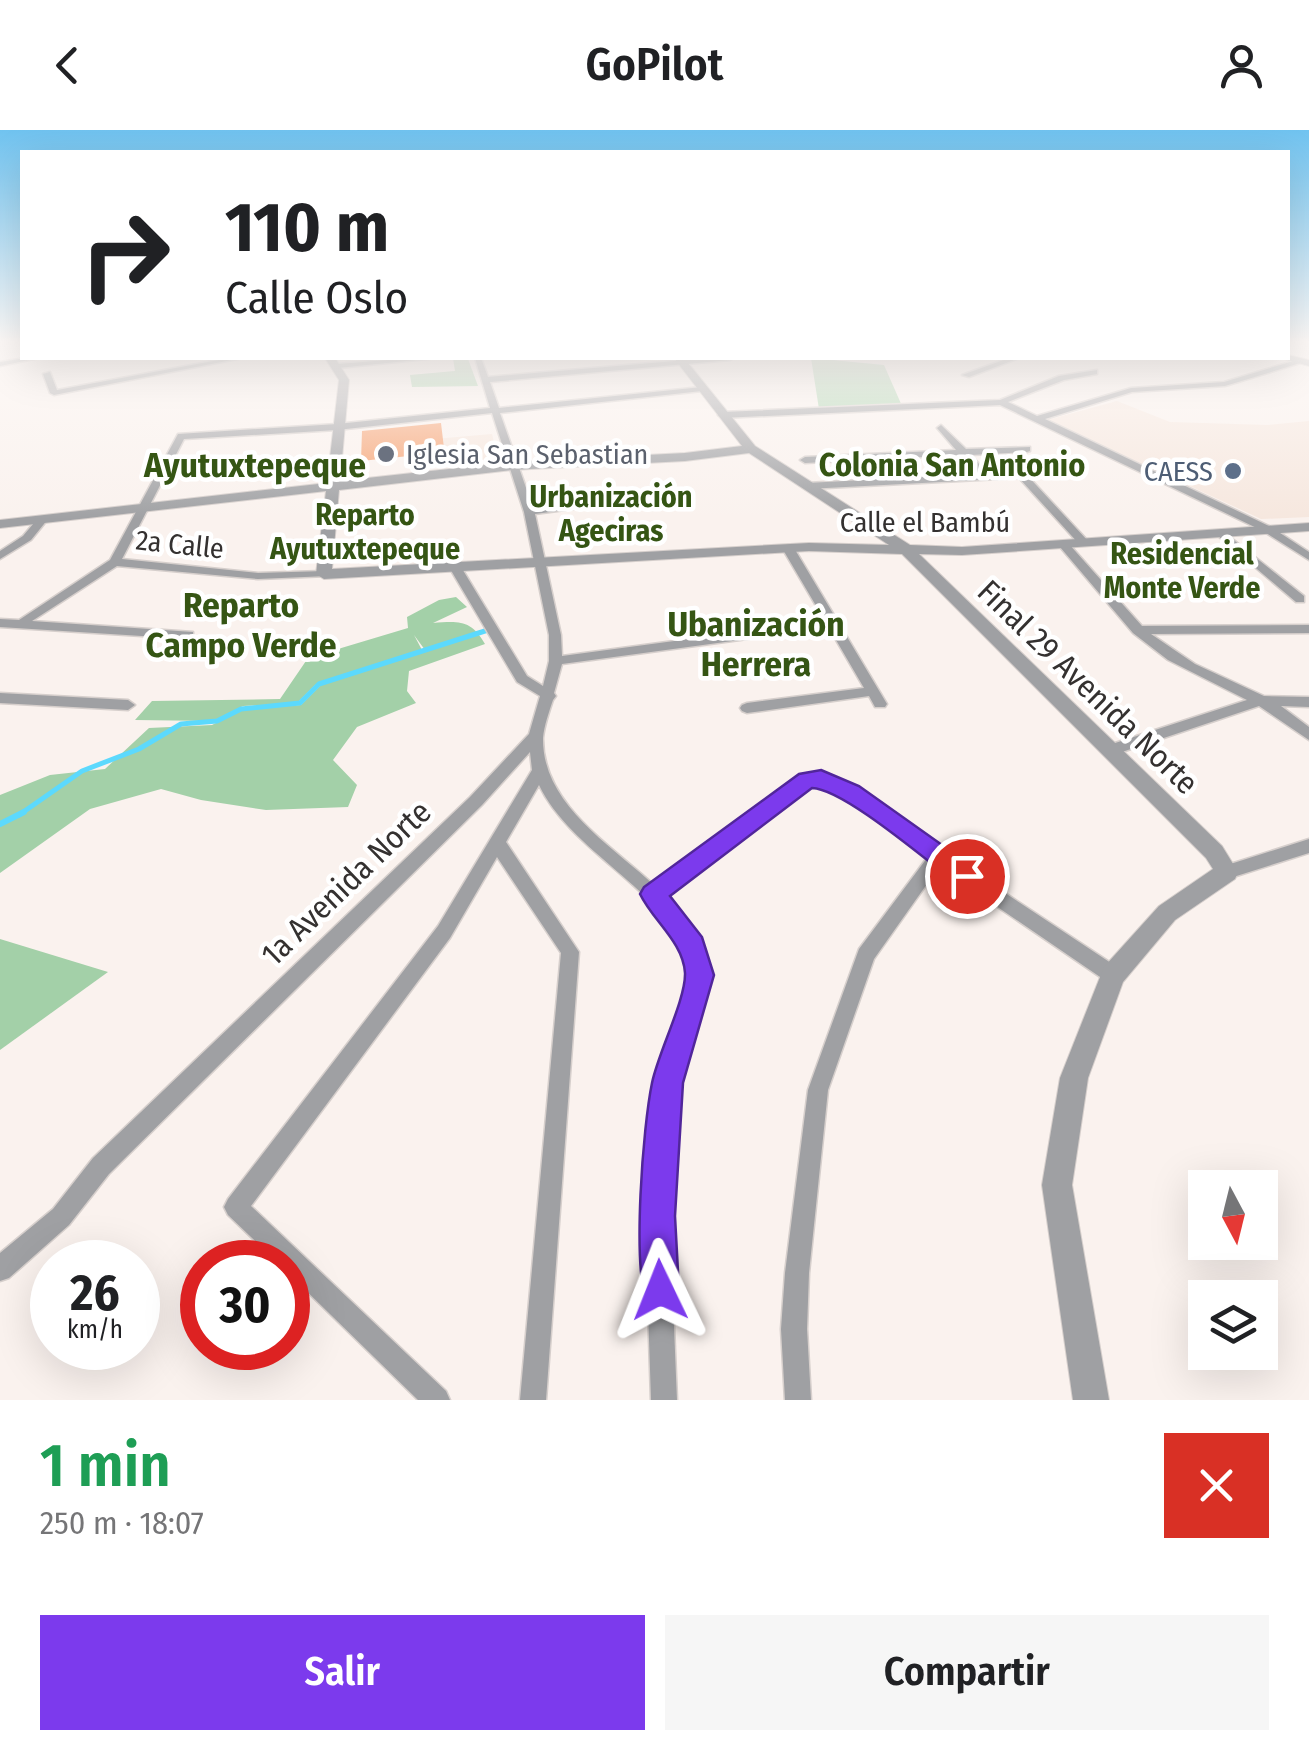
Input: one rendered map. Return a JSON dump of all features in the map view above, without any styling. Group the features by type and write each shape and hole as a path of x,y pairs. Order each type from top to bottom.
{"street":[{"path":"324,574 341,402"},
{"name":"1a Avenida Norte","path":"0,1269 61,1217 114,1152 476,801 536,736 550,696 556,661 551,607 529,512 491,402"},
{"path":"21,622 114,562 181,436 338,426 581,402"},
{"name":"Final 29 Avenida Norte","path":"712,402 750,449 904,548 1214,852 1227,872"},
{"path":"722,415 995,402"},
{"path":"1002,402 1266,529 1309,557"},
{"path":"1036,419 1091,402"},
{"path":"941,428 986,477"},
{"path":"0,524 512,466 685,457 750,449"},
{"path":"805,460 1027,449"},
{"path":"807,486 1022,475 1084,543"},
{"path":"529,512 654,495"},
{"path":"809,547 848,538 857,522 854,516"},
{"path":"0,556 27,538 43,519"},
{"name":"Calle el Bambú","path":"540,561 809,547 962,551 1309,527"},
{"path":"1221,533 1300,599"},
{"path":"1064,545 1136,630 1186,664 1258,701 1309,735"},
{"path":"747,708 876,698 788,548"},
{"name":"2a Calle","path":"114,562 258,576 540,561"},
{"path":"455,568 522,678 550,696"},
{"path":"0,623 189,635"},
{"path":"556,661 833,624"},
{"path":"1136,630 1309,629"},
{"path":"0,698 128,705"},
{"path":"1111,750 1258,701 1309,702"},
{"path":"536,736 539,772 563,811 653,894 692,945 700,975 668,1083 657,1216 664,1400"},
{"path":"437,1400 236,1207 444,932 539,772"},
{"path":"653,894 807,780 821,779 851,792 938,857 1113,974"},
{"path":"498,844 570,952 532,1400"},
{"path":"1091,1400 1058,1184 1074,1078 1113,974 1167,913 1227,872 1309,846"},
{"path":"798,1400 794,1329 797,1273 818,1090 866,956 938,857"}],"shaded area":[{"name":"CAESS","path":"1120,402 1170,422 1268,425 1309,421 1309,517 1261,519 1047,420"},
{"path":"492,434 498,459 492,462 447,467 445,454 436,455 434,439"}],"green space":[{"path":"818,402 900,402 902,406 819,409"},
{"path":"456,597 467,607 433,623 464,624 475,630 485,644 409,671 407,691 416,703 357,727 333,760 357,785 348,807 266,810 161,789 90,809 0,873 0,795 50,775 105,769 149,728 212,725 243,709 301,705 321,685 425,650 414,635 422,650 315,685 297,703 243,706 213,721 135,720 152,701 280,699 308,658 408,628 407,617 439,600"},
{"path":"0,939 108,972 0,1050"}],"building":[{"path":"441,423 446,465 429,467 428,454 361,461 362,431"}],"waterway":[{"path":"22,813 82,771 139,749 181,724 217,721 241,709 300,703 319,684 488,630"},
{"path":"0,824 22,813"}],"place":[{"name":"Iglesia San Sebastian","path":"386,454"},
{"name":"CAESS","path":"1233,471"}],"district":[{"name":"Ayutuxtepeque","path":"255,465"},
{"name":"Colonia San Antonio","path":"952,465"},
{"name":"Urbanización Ageciras","path":"611,514"},
{"name":"Reparto Ayutuxtepeque","path":"365,532"},
{"name":"Residencial Monte Verde","path":"1182,571"},
{"name":"Reparto Campo Verde","path":"241,625"},
{"name":"Ubanización Herrera","path":"756,644"}],"route":[{"path":"660,1290 657,1216 668,1083 700,975 692,945 653,894 776,801 807,780 821,779 851,792 967,876"}]}
